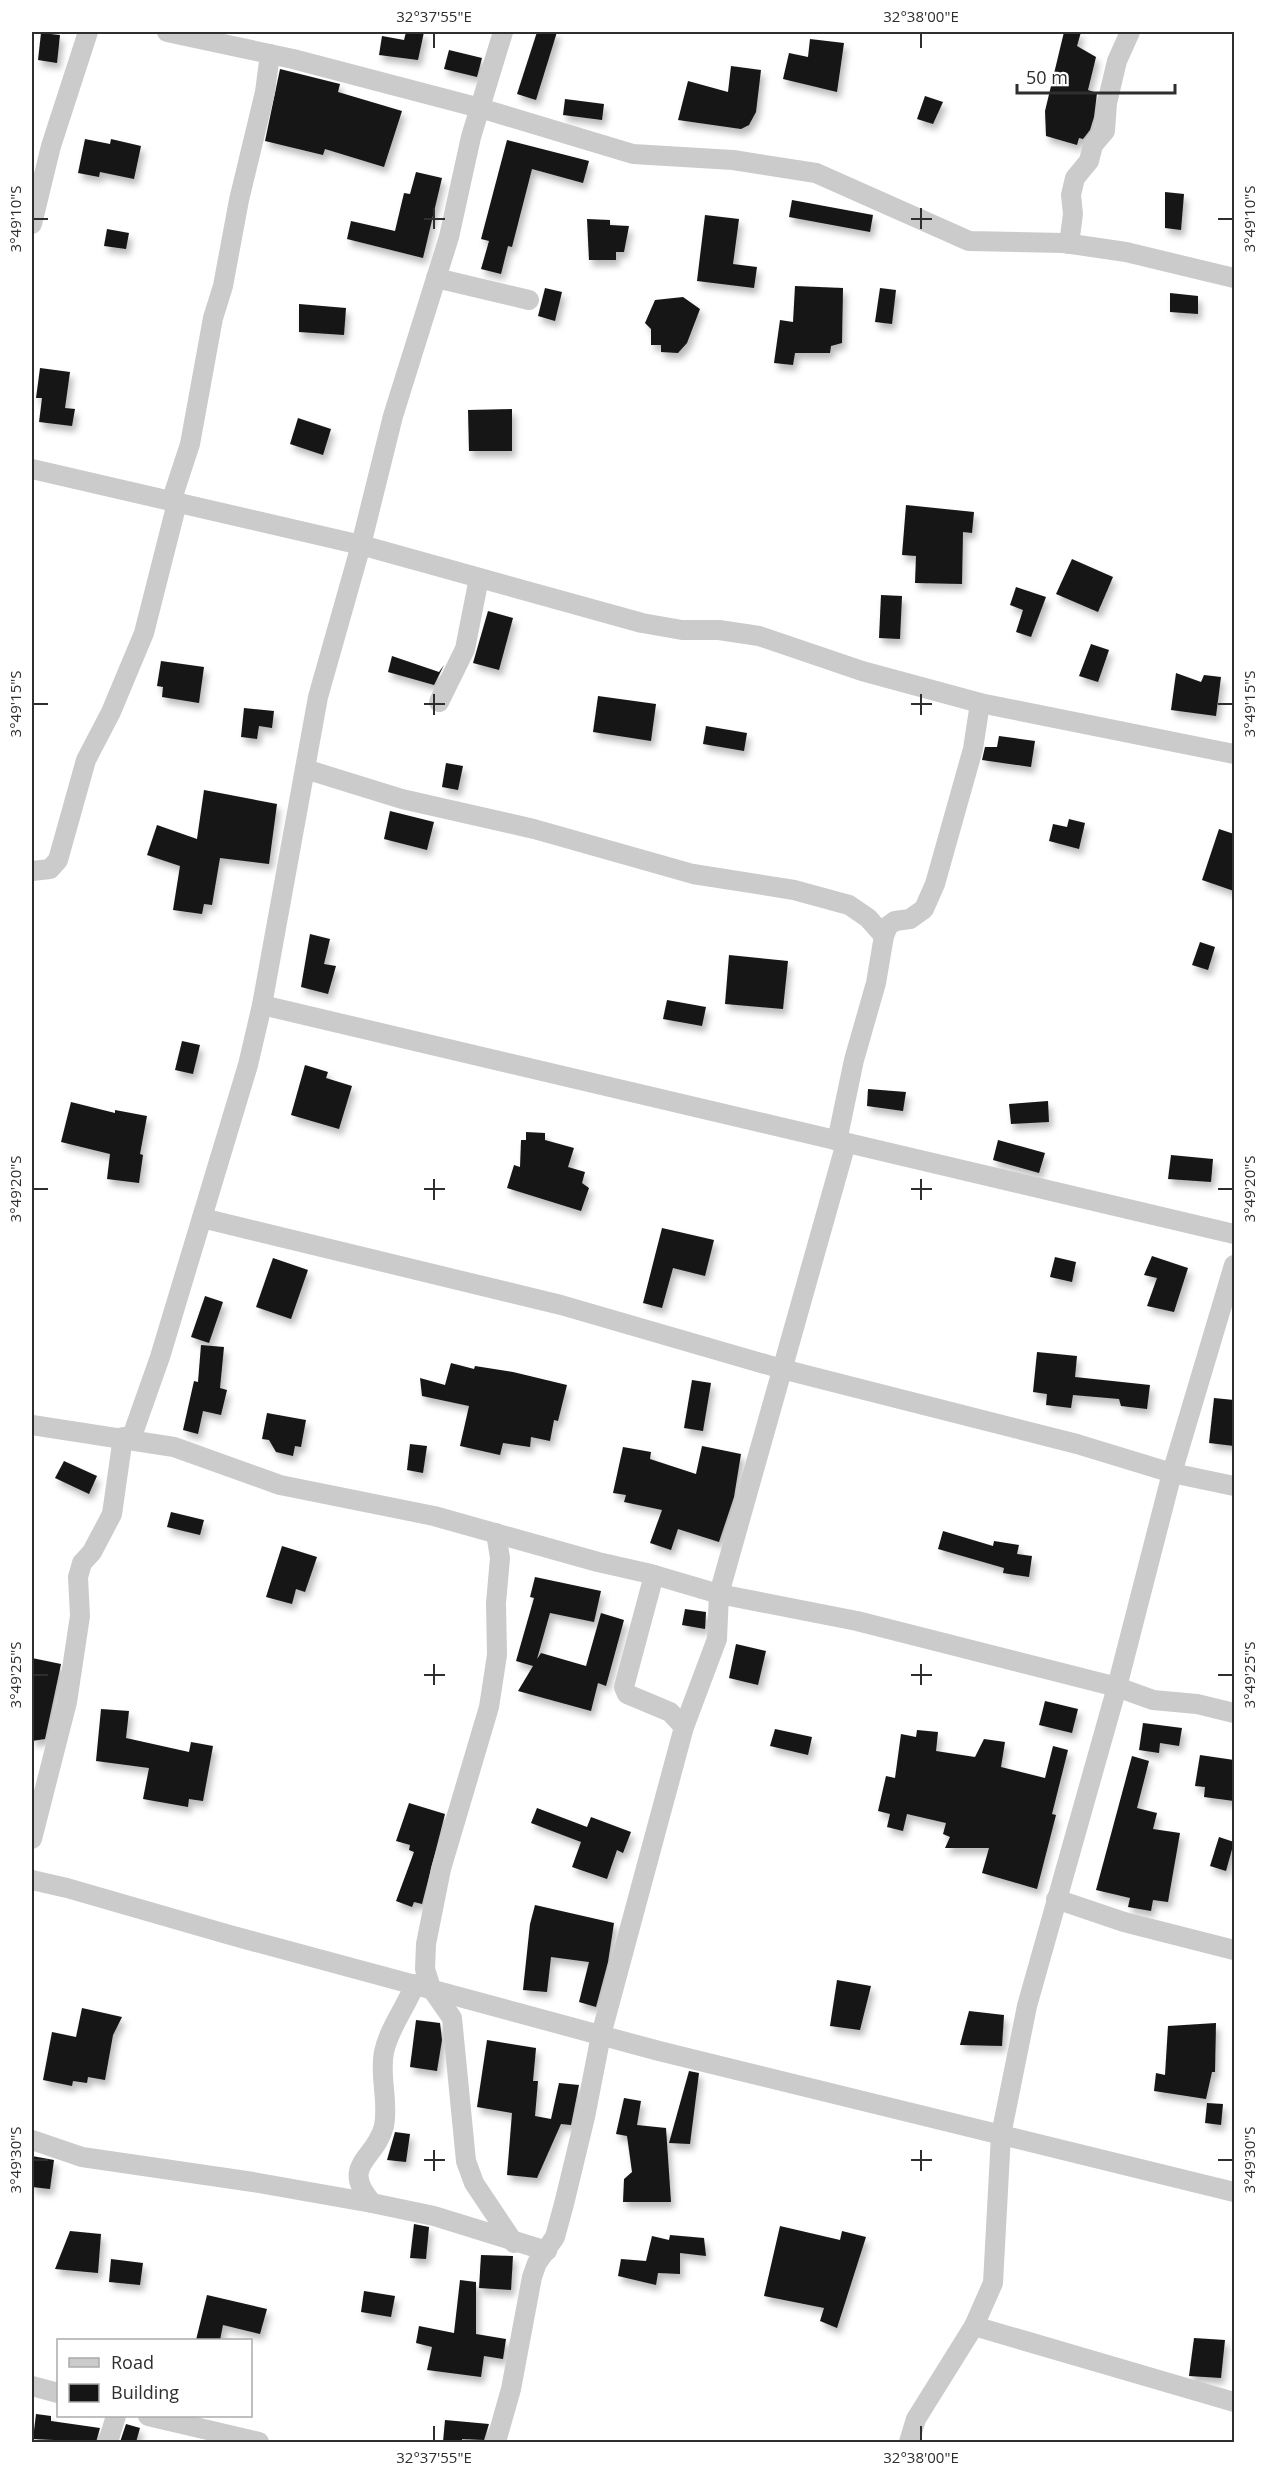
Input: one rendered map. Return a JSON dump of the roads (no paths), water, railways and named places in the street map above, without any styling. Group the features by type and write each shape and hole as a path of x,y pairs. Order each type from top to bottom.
{"street":[{"path":"32,224 51,146 87,32"},
{"path":"167,32 270,54 480,108 633,154 733,160 816,173 969,241 1015,240 1069,244 1126,252 1234,278"},
{"path":"32,1839 67,1702 80,1616 78,1577 82,1563 92,1552 112,1514 127,1438 160,1357 234,1116 262,1005 318,697 361,545 393,416 449,237 480,108 502,32"},
{"path":"1069,244 1073,214 1071,195 1076,178 1089,161 1093,145 1105,131 1107,103 1116,61 1130,32"},
{"path":"32,871 50,869 58,860 76,788 86,760 111,712 144,633 174,502 190,444 213,318 223,286 239,200 265,92 270,54"},
{"path":"436,279 529,300"},
{"path":"32,469 361,545 642,623 682,630 718,630 759,636 862,670 980,703 1234,754"},
{"path":"439,702 465,648 480,578"},
{"path":"496,2442 511,2389 532,2277 537,2263 555,2237 601,2035 684,1727 717,1639 718,1594 782,1369 842,1142 854,1060 876,983 884,936 888,926 895,921 910,919 924,909 935,884 973,750 980,703"},
{"path":"305,769 402,799 534,830 693,874 794,890 849,905 868,918 884,936"},
{"path":"262,1005 1234,1234"},
{"path":"202,1218 561,1305 782,1369 1077,1444 1172,1473 1234,1486"},
{"path":"909,2442 916,2419 974,2326 993,2283 1001,2135 1027,2006 1117,1687 1172,1473 1234,1265"},
{"path":"32,1425 174,1447 280,1485 434,1516 718,1594 857,1621 1117,1687 1153,1700 1197,1704 1234,1713"},
{"path":"372,2203 360,2187 359,2168 383,2129 386,2108 381,2068 384,2049 423,1986 426,1944 441,1869 489,1707 497,1655 496,1603 500,1558 496,1533"},
{"path":"654,1575 624,1687 627,1694 670,1712 684,1727"},
{"path":"32,1880 67,1887 230,1935 601,2035 1001,2135 1137,2166 1234,2192"},
{"path":"1056,1899 1124,1922 1234,1950"},
{"path":"423,1986 452,2018 466,2162 474,2183 514,2242"},
{"path":"32,2140 82,2157 253,2182 434,2216 546,2251"},
{"path":"974,2326 1234,2403"},
{"path":"32,2385 57,2393"},
{"path":"108,2442 115,2417"},
{"path":"156,2417 260,2442"}]}
